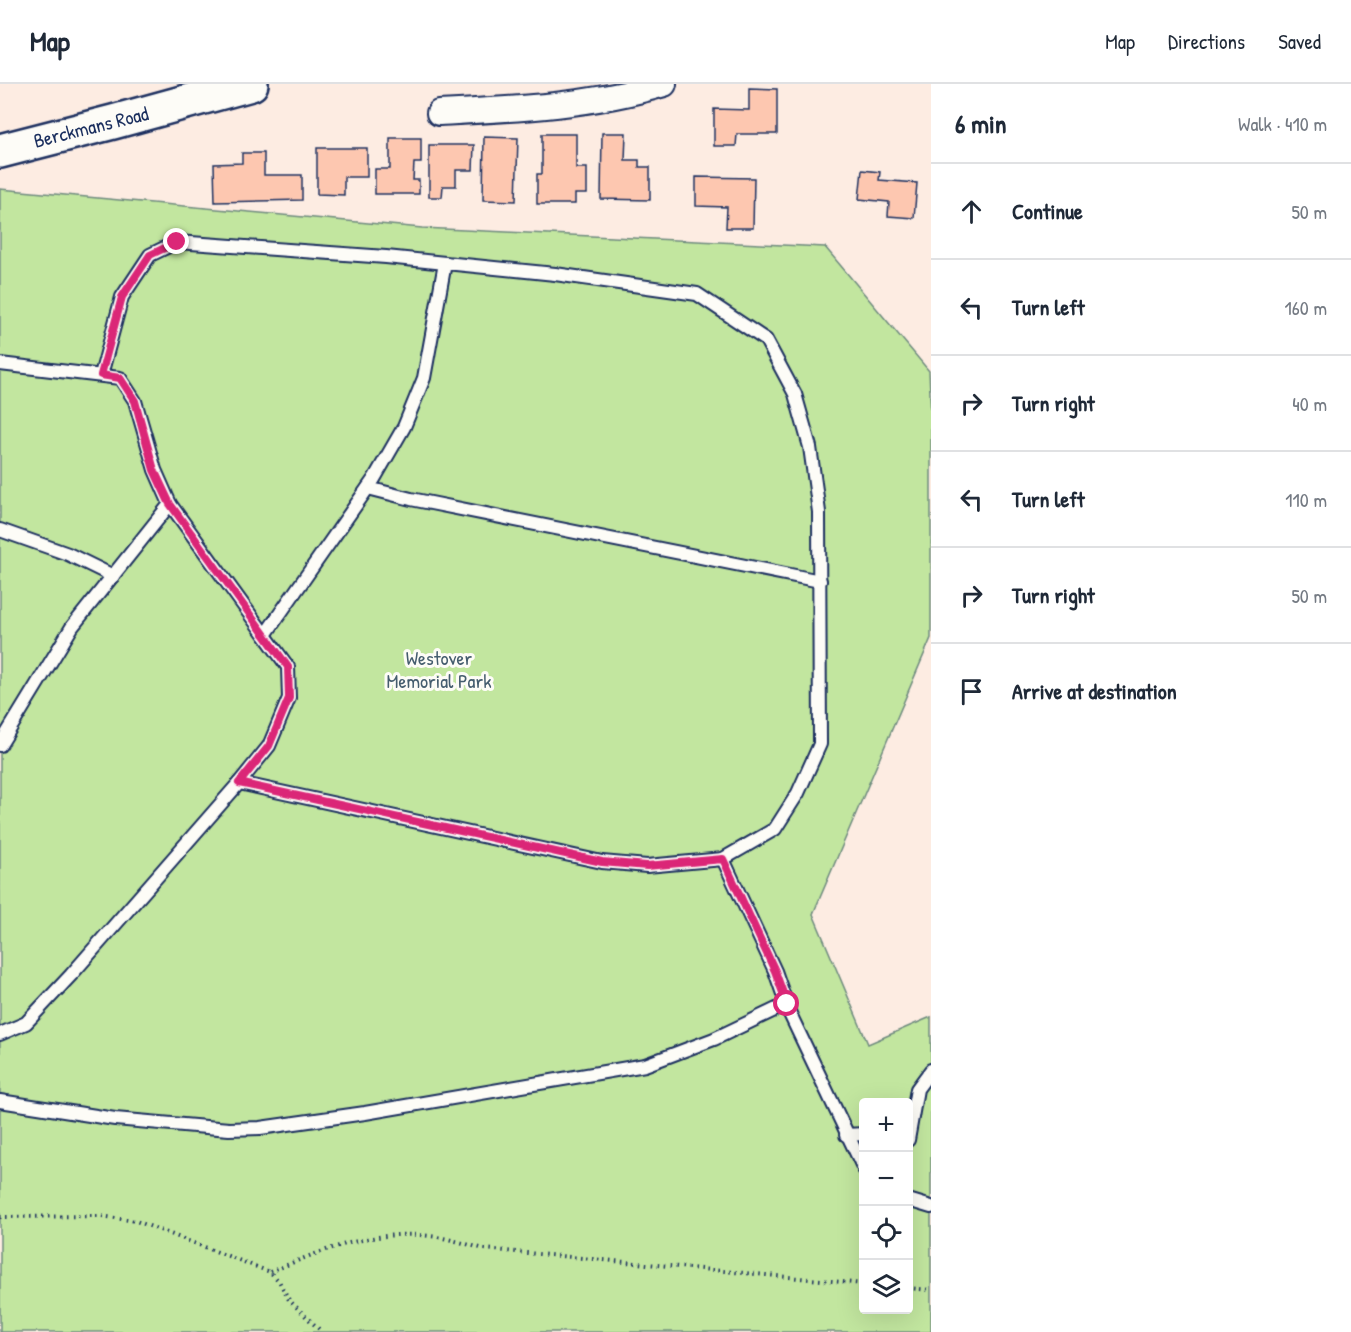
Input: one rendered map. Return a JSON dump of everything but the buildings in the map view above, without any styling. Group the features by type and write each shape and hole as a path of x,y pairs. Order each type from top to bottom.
{"main road":[{"name":"Berckmans Road","path":"0,151 251,84"}],"street":[{"path":"440,113 548,107 589,101 664,84"}],"lane":[{"path":"101,375 122,297 150,255 177,242 445,263 555,274 698,294 766,340 795,394 810,447 819,512 820,744 798,793 775,829 723,859 647,866 602,862 239,783"},
{"path":"265,635 368,488 404,428 424,378 445,263"},
{"path":"0,364 120,378 135,401 154,470 170,504 288,667 289,698 269,746 239,783 26,1023 0,1034"},
{"path":"368,488 422,501 820,580"},
{"path":"0,745 72,627 170,504"},
{"path":"0,530 68,554 113,576"},
{"path":"723,859 859,1160"},
{"path":"0,1101 115,1119 229,1129 260,1128 365,1113 645,1065 714,1039 787,1004"},
{"path":"913,1110 917,1089 931,1070"},
{"path":"846,1135 859,1134"},
{"path":"913,1201 931,1207"}],"path":[{"path":"0,1216 101,1216 136,1221 270,1272 279,1281 289,1300 322,1332"},
{"path":"270,1272 351,1241 390,1235 420,1235 484,1249 859,1284"},
{"path":"913,1288 931,1290"}],"green space":[{"name":"Westover Memorial Park","path":"0,189 422,228 825,247 929,371 931,638 813,914 868,1044 931,1017 931,1332 0,1332"}],"route":[{"path":"177,242 150,255 122,297 101,375 120,378 135,401 154,470 170,504 288,667 289,698 269,746 239,783 602,862 647,866 723,859 775,971 787,1004"}]}
